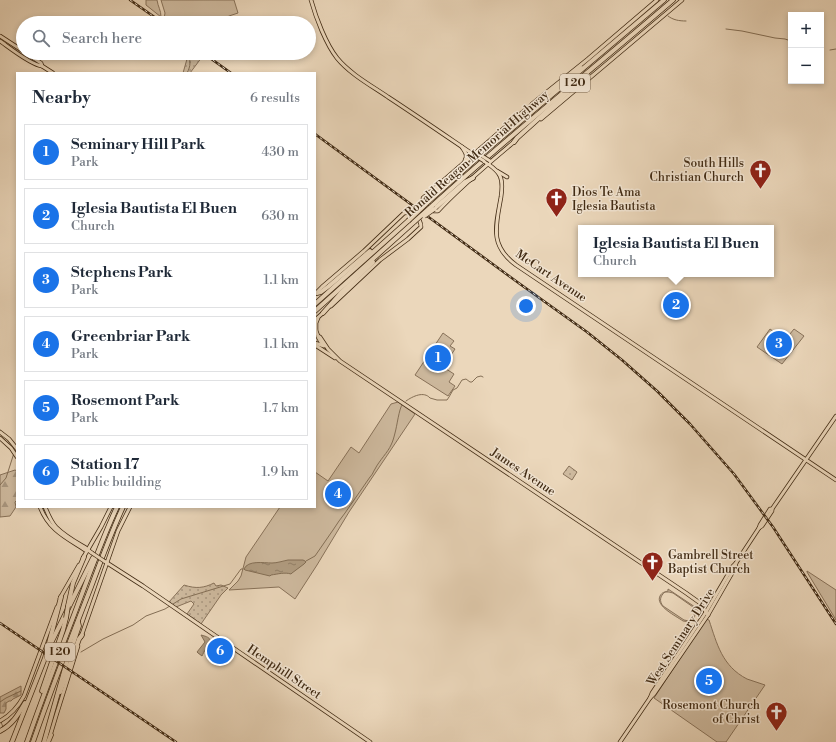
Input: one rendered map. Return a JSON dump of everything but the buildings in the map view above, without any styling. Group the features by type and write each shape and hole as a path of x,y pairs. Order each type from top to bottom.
{"highway":[{"name":"Ronald Reagan Memorial Highway","path":"316,303 403,225 428,200 664,0"},
{"name":"Ronald Reagan Memorial Highway","path":"316,310 414,222 433,207 491,153 673,0"},
{"path":"516,118 588,62 595,59"},
{"path":"514,142 572,89 577,82"},
{"path":"428,200 460,169 465,162"},
{"path":"433,207 465,182 473,178"},
{"path":"316,294 326,288 375,247 379,246"},
{"path":"322,314 340,294 374,262 378,255"},
{"name":"I 20","path":"28,742 41,702 117,508"},
{"name":"I 20","path":"33,742 78,619 123,508"},
{"path":"12,742 44,658 83,578 101,545"},
{"path":"41,702 42,692 63,630 73,583 84,557"},
{"path":"44,658 61,597"},
{"path":"44,742 68,657 79,626 78,619"},
{"path":"56,699 61,692 79,639 82,635"},
{"path":"0,732 12,722 20,712 32,688"},
{"path":"49,742 50,735"}],"main road":[{"path":"311,0 323,34 333,52 347,68 461,146 490,161 496,170"},
{"path":"657,0 486,143 476,155 465,162 423,198 423,204 434,211 438,211 490,161 682,0"},
{"path":"0,36 16,46"},
{"path":"0,42 16,52"},
{"path":"28,60 51,72"},
{"path":"36,60 41,63 42,66"},
{"path":"476,155 486,143"},
{"path":"461,146 466,153 465,162"},
{"path":"490,161 496,170 507,177"},
{"name":"McCart Avenue","path":"496,170 502,180 496,234 498,244 507,257 516,265 836,480"},
{"path":"316,294 319,289 362,254 404,213 411,213 421,222 421,227 415,233 380,260 345,294 316,319"},
{"path":"316,315 322,314"},
{"path":"317,332 316,323 322,314"},
{"name":"James Avenue","path":"317,332 325,345 336,358 686,592 700,603 707,613"},
{"path":"316,345 325,345"},
{"path":"316,345 332,357 336,358"},
{"name":"West Seminary Drive","path":"620,742 736,568 736,563 760,528 760,525 770,509 772,509 836,416"},
{"path":"0,432 9,439 16,448"},
{"path":"0,438 11,448 16,456"},
{"path":"40,508 45,518 58,533 88,550"},
{"path":"46,508 56,527 78,546 88,550"},
{"path":"0,721 16,708 24,696 61,597 101,527 110,508"},
{"path":"50,735 104,571 105,562 129,508"},
{"path":"78,546 83,552 84,557"},
{"name":"Hemphill Street","path":"88,550 370,742"},
{"path":"104,571 108,567 113,567"}],"green space":[{"path":"146,0 157,0 161,16 160,16 146,5"},
{"path":"161,0 234,0 238,13 229,16 164,16"},
{"path":"187,60 200,60 191,72 183,72"},
{"path":"770,329 785,340 794,329 804,336 782,364 757,347"},
{"path":"443,333 454,341 450,346 455,349 443,367 454,374 449,382 455,386 448,396 415,375"},
{"path":"398,402 415,414 349,512 295,599 279,587 229,590 238,581 241,576 246,557 279,508 316,508 316,473 328,481 351,447 359,453 391,404"},
{"path":"569,466 577,472 572,480 563,474"},
{"path":"16,470 16,507 10,516 0,517 0,475"},
{"path":"807,572 836,590 836,620"},
{"path":"214,583 216,586 221,585 228,588 221,595 201,624 187,614 194,604 191,601 176,607 169,602 184,585 200,587"},
{"path":"668,589 698,609 695,609 695,612 693,607 673,593 665,592 668,591"},
{"path":"665,592 661,597 663,606 684,620 689,621 683,621 663,607 659,600 663,593"},
{"path":"706,619 709,620 722,654 732,668 747,679 765,685 726,742 717,742 654,698"},
{"path":"21,686 21,695 6,703 4,713 0,713 0,697"}],"water":[{"path":"288,560 303,560 306,562 291,574 281,573 270,576 244,569 252,563 274,563"},
{"path":"201,635 208,637 210,640 202,656 197,652 205,642"}],"waterway":[{"path":"668,16 676,20 686,21"},
{"path":"726,29 788,40"},
{"path":"830,50 836,49"},
{"path":"187,72 189,60"},
{"path":"406,401 412,397 422,395 437,400 447,400 462,380 466,379 472,382 477,377 483,377"},
{"path":"306,561 315,556 390,448 402,405"},
{"path":"0,485 6,478 14,453"},
{"path":"81,652 103,639 133,625 146,616 165,609 181,599 230,584 241,569 243,569"},
{"path":"0,702 21,691"},
{"path":"1,722 2,728"}],"railway":[{"path":"130,0 153,16"},
{"path":"213,60 230,72"},
{"path":"316,135 587,332 657,391 690,424 734,474 773,527 836,624"},
{"path":"0,623 176,742"}],"place":[{"name":"South Hills Christian Church","path":"760,190"},
{"name":"Dios Te Ama Iglesia Bautista","path":"556,218"},
{"name":"Iglesia Bautista El Buen","path":"676,305"},
{"name":"Stephens Park","path":"779,344"},
{"name":"Seminary Hill Park","path":"438,358"},
{"name":"Greenbriar Park","path":"338,494"},
{"name":"Gambrell Street Baptist Church","path":"653,582"},
{"name":"Station 17","path":"220,651"},
{"name":"Rosemont Park","path":"709,681"},
{"name":"Rosemont Church of Christ","path":"776,732"}]}
